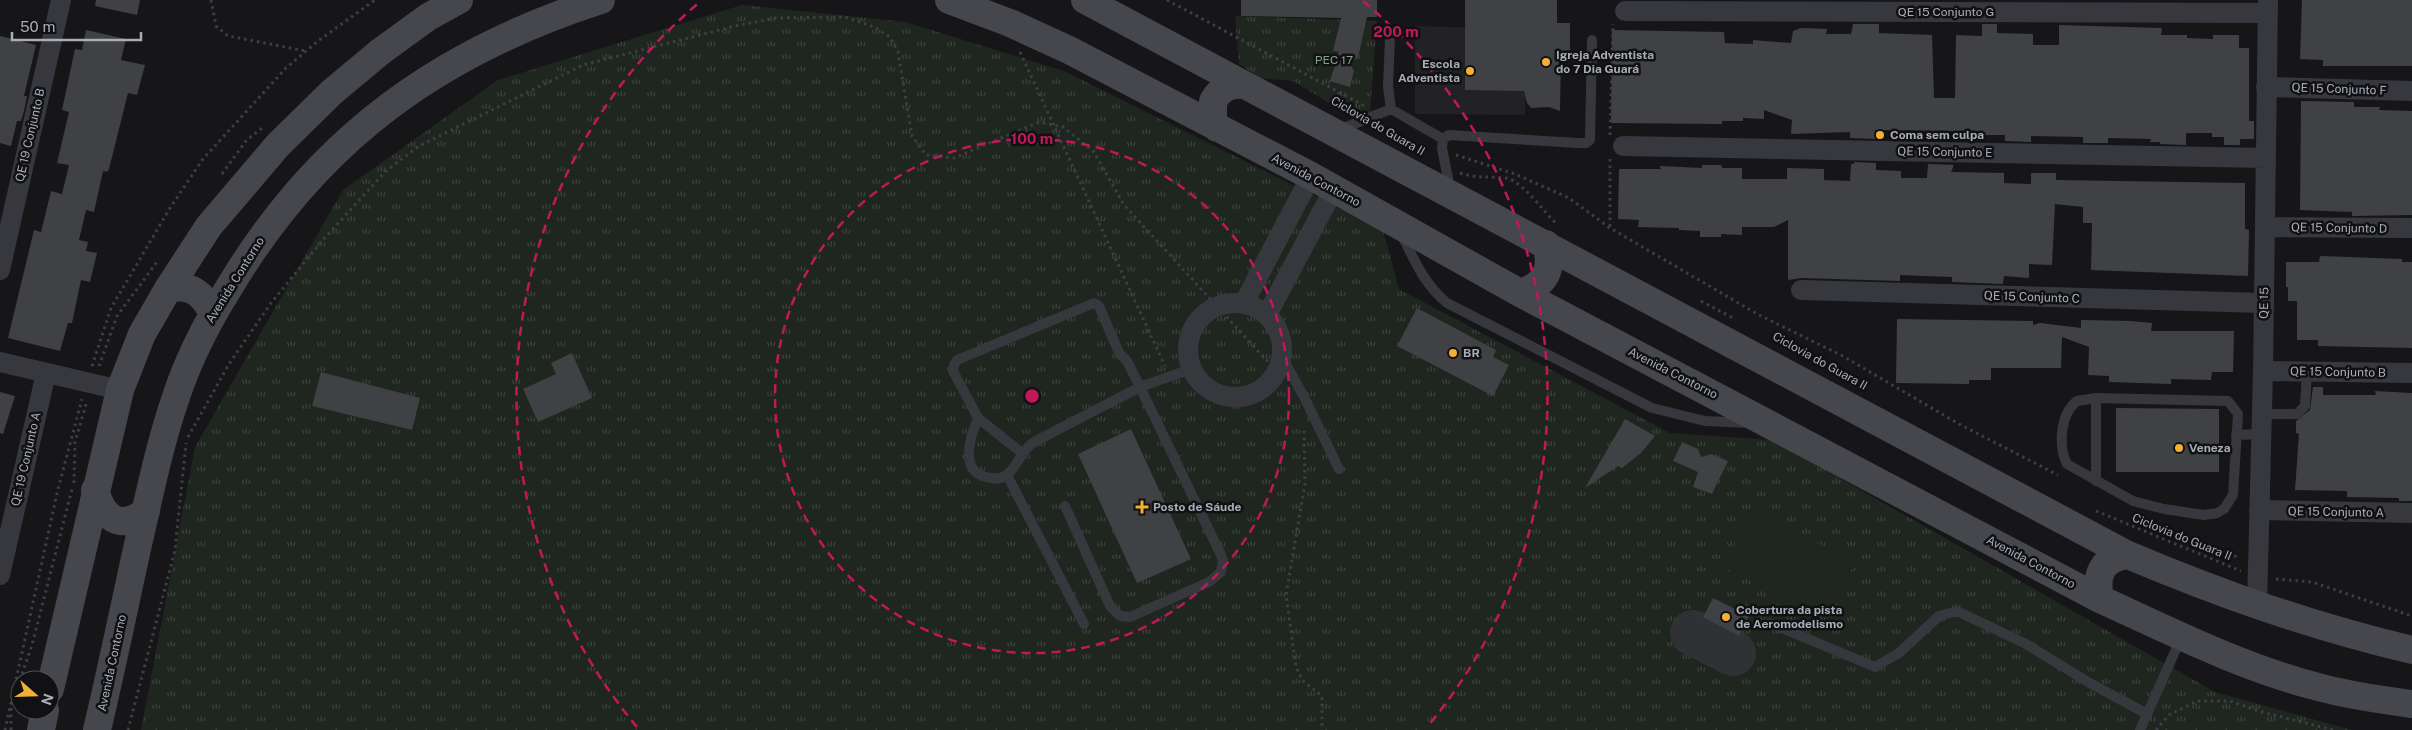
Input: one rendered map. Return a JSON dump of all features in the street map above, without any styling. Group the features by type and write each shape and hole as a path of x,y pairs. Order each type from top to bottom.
{"main road":[{"path":"54,670 120,390 142,334 168,289 209,226 278,144 311,111 380,52 428,17 459,0"},
{"name":"Avenida Contorno","path":"97,730 146,511 175,397 192,354 213,314 250,252 302,184 364,124 408,91 473,53 531,25 601,0"},
{"name":"Avenida Contorno","path":"949,0 1010,23 1069,50 1322,183 1520,294 2100,599 2181,637 2279,676 2322,688 2412,704"},
{"path":"1086,0 1334,132 1448,181 1554,236 2128,555 2207,589 2297,620 2412,650"},
{"path":"1217,128 1211,110 1213,101 1226,87 1234,84 1244,85"},
{"path":"1520,294 1532,290 1542,281 1548,270 1554,236"},
{"path":"168,289 176,286 194,290 202,295 213,314"},
{"path":"95,490 104,512 114,519 125,522 137,519 146,511"},
{"path":"2100,599 2098,579 2101,568 2110,560 2128,555"}],"street":[{"name":"QE 19 Conjunto B","path":"0,270 61,0"},
{"name":"QE 15 Conjunto G","path":"1619,13 2267,6"},
{"name":"QE 15","path":"2257,606 2262,434 2267,6"},
{"name":"QE 15 Conjunto F","path":"2266,87 2412,91"},
{"name":"QE 15 Conjunto E","path":"1614,148 2266,158"},
{"path":"1244,303 1322,183"},
{"path":"1267,315 1322,183"},
{"name":"QE 15 Conjunto D","path":"2265,227 2412,228"},
{"name":"QE 15 Conjunto C","path":"1801,290 2263,304"},
{"path":"1232,302 1244,303 1267,315 1279,335 1282,342 1279,365 1262,389 1241,398 1226,397 1211,392 1199,382 1191,370 1188,347 1194,325 1204,314 1217,306 1232,302"},
{"path":"0,362 120,390"},
{"name":"QE 15 Conjunto B","path":"2263,371 2412,373"},
{"name":"QE 19 Conjunto A","path":"0,575 46,373"},
{"name":"QE 15 Conjunto A","path":"2259,510 2412,513"}],"lane":[{"path":"1390,39 1388,86 1392,109 1443,139"},
{"path":"1443,139 1449,135 1586,143 1590,140 1592,133 1592,40"},
{"path":"1334,132 1392,109"},
{"path":"1443,139 1448,181"},
{"path":"1396,224 1424,279 1433,291 1447,303 1652,408 1705,421 1768,423"},
{"path":"1022,453 978,418 953,371 954,365 957,360 1094,304 1099,306 1120,353 1127,361 1140,387 1223,560 1221,572 1217,577 1200,586 1130,617 1120,616 1110,606 1066,506"},
{"path":"1279,365 1304,397 1339,469"},
{"path":"978,418 968,454 972,468 985,477 993,479 1007,475 1013,470 1022,453 1034,442 1140,387 1191,370"},
{"path":"2262,414 2297,414 2302,411 2307,372"},
{"path":"2096,398 2096,481"},
{"path":"2096,398 2228,401 2238,414 2236,435 2233,496 2224,510 2204,515 2149,506 2133,501 2067,464 2062,452 2063,425 2068,410 2076,401 2096,398"},
{"path":"2236,435 2262,434"},
{"path":"1007,475 1084,624"},
{"path":"1770,622 1874,667 1899,653 1938,616 1957,611 2026,644 2088,682 2148,714"},
{"path":"2140,730 2181,637"}],"path":[{"path":"211,0 216,26 228,36 306,51"},
{"path":"1167,0 1379,114"},
{"path":"1610,228 1619,13"},
{"path":"128,730 175,550 187,438 229,364 271,303 321,242 386,171 419,146 583,65 735,26 776,18 845,17 874,27 890,37 898,52 912,136 926,155 954,158 1039,122 1064,127 1094,152 1124,205 1217,306 1231,324 1279,365"},
{"path":"1010,23 1014,39 1170,376"},
{"path":"1443,150 1515,174 1569,198 1610,228 1759,315 1841,355 1959,424 2065,479"},
{"path":"1448,181 1477,178 1508,178 1535,198 1549,217 1554,236"},
{"path":"1698,299 1724,312 1740,323"},
{"path":"1301,425 1306,434 1305,484 1286,595 1296,667 1302,680 1322,696 1322,730"},
{"name":"Ciclovia do Guara II","path":"2093,510 2257,571 2312,582 2412,616"},
{"path":"2136,515 2257,571"},
{"path":"2156,730 2169,715 2197,701 2230,701 2262,712 2333,730"}],"shaded area":[{"name":"Escola Adventista","path":"1415,26 1526,29 1525,115 1415,114"}],"green space":[{"path":"742,5 905,22 1064,71 1383,230 1399,289 1670,433 1773,440 2215,692 2352,730 141,730 195,447 343,190 498,80"},
{"name":"PEC 17","path":"1235,16 1377,21 1370,113 1355,119 1293,81 1260,78 1239,64"},
{"path":"1752,510 1855,562 1827,619 1723,567"}],"building":[{"path":"96,0 140,0 137,15 95,6"},
{"path":"1241,0 1377,0 1377,17 1367,17 1358,58 1349,62 1354,71 1350,87 1330,81 1339,52 1333,51 1341,18 1241,16"},
{"path":"1465,0 1557,0 1557,23 1570,23 1570,54 1561,54 1560,111 1549,107 1531,108 1527,103 1524,91 1465,90"},
{"path":"2302,0 2412,0 2412,66 2323,66 2323,60 2300,59"},
{"path":"1853,24 1879,24 1879,33 1932,35 1934,98 1955,98 1956,35 1982,36 1982,24 1997,24 1997,33 2033,34 2033,45 2059,45 2059,25 2162,28 2161,35 2187,35 2187,38 2213,39 2213,35 2239,35 2239,48 2249,48 2249,121 2254,121 2254,139 2240,139 2240,145 2224,145 2224,137 2212,137 2212,133 2186,133 2186,145 2160,144 2160,142 2150,142 2151,139 2108,138 2108,143 2083,143 2083,137 2031,136 2031,142 2005,141 2005,135 1954,135 1954,131 1875,130 1876,139 1850,138 1850,132 1791,134 1792,120 1764,110 1764,119 1743,118 1743,121 1722,121 1722,124 1611,123 1612,30 1724,32 1725,43 1753,44 1753,40 1791,43 1793,31 1801,28 1827,29 1826,34 1851,34"},
{"path":"86,30 126,39 121,60 145,65 137,95 128,93 109,169 107,172 103,171 94,212 86,210 79,240 88,242 86,251 97,253 90,282 81,280 72,323 68,323 60,351 8,338 34,230 41,232 51,191 62,194 69,165 57,163 69,112 62,110 75,49 82,50"},
{"path":"0,36 36,45 24,96 27,96 24,111 21,121 17,121 11,146 0,143"},
{"path":"2301,101 2354,102 2354,107 2380,107 2379,110 2412,111 2412,215 2352,216 2352,212 2300,210"},
{"path":"1854,162 1876,163 1876,170 1901,171 1901,178 1927,178 1928,164 1954,165 1951,172 2004,173 2004,183 2031,184 2031,173 2056,173 2056,180 2245,183 2245,229 2249,230 2248,276 2091,270 2092,223 2083,223 2083,207 2055,204 2052,265 2029,264 2029,278 2004,276 2003,284 1952,282 1952,277 1900,275 1900,281 1801,278 1788,280 1788,220 1774,227 1742,227 1742,235 1721,234 1721,237 1700,237 1700,231 1679,230 1679,228 1638,227 1639,220 1618,219 1619,169 1661,169 1660,166 1702,168 1702,165 1721,165 1722,168 1742,168 1742,179 1787,179 1787,168 1824,169 1824,180 1850,181 1851,164 1854,164"},
{"path":"2320,256 2402,259 2402,262 2412,262 2412,348 2318,346 2318,340 2297,340 2297,301 2288,301 2286,262 2319,262"},
{"name":"BR","path":"1417,308 1496,350 1493,357 1509,365 1493,396 1397,346"},
{"path":"1897,319 2033,321 2033,325 2040,323 2081,328 2081,320 2131,321 2152,323 2151,331 2234,331 2233,372 2212,372 2211,380 2171,379 2171,384 2109,382 2109,376 2088,375 2089,347 2062,337 2061,368 1991,368 1991,380 1969,380 1969,384 1896,383"},
{"path":"572,353 592,398 538,422 523,389 556,374 551,363"},
{"path":"321,372 420,398 412,430 312,406"},
{"path":"2313,387 2323,387 2323,395 2376,395 2375,391 2412,393 2412,501 2399,501 2399,498 2347,497 2347,491 2295,490 2299,434 2296,433 2296,421 2310,410"},
{"path":"0,392 15,396 3,434 0,433"},
{"path":"2116,408 2219,409 2219,472 2116,472"},
{"path":"1625,419 1655,436 1641,453 1622,468 1618,466 1585,488"},
{"name":"Posto de Sáude","path":"1131,429 1191,559 1137,583 1078,454"},
{"path":"1682,442 1698,449 1701,457 1711,454 1728,461 1712,494 1693,487 1698,472 1673,461"},
{"name":"Cobertura da pista de Aeromodelismo","path":"1713,598 1749,616 1739,636 1703,617"}],"taxiway":[{"path":"1693,633 1733,653"}],"place":[{"name":"Igreja Adventista do 7 Dia Guará","path":"1546,62"},
{"name":"Escola Adventista","path":"1470,71"},
{"name":"Coma sem culpa","path":"1880,135"},
{"name":"BR","path":"1453,353"},
{"name":"Veneza","path":"2179,448"},
{"name":"Posto de Sáude","path":"1142,507"},
{"name":"Cobertura da pista de Aeromodelismo","path":"1726,617"}]}
